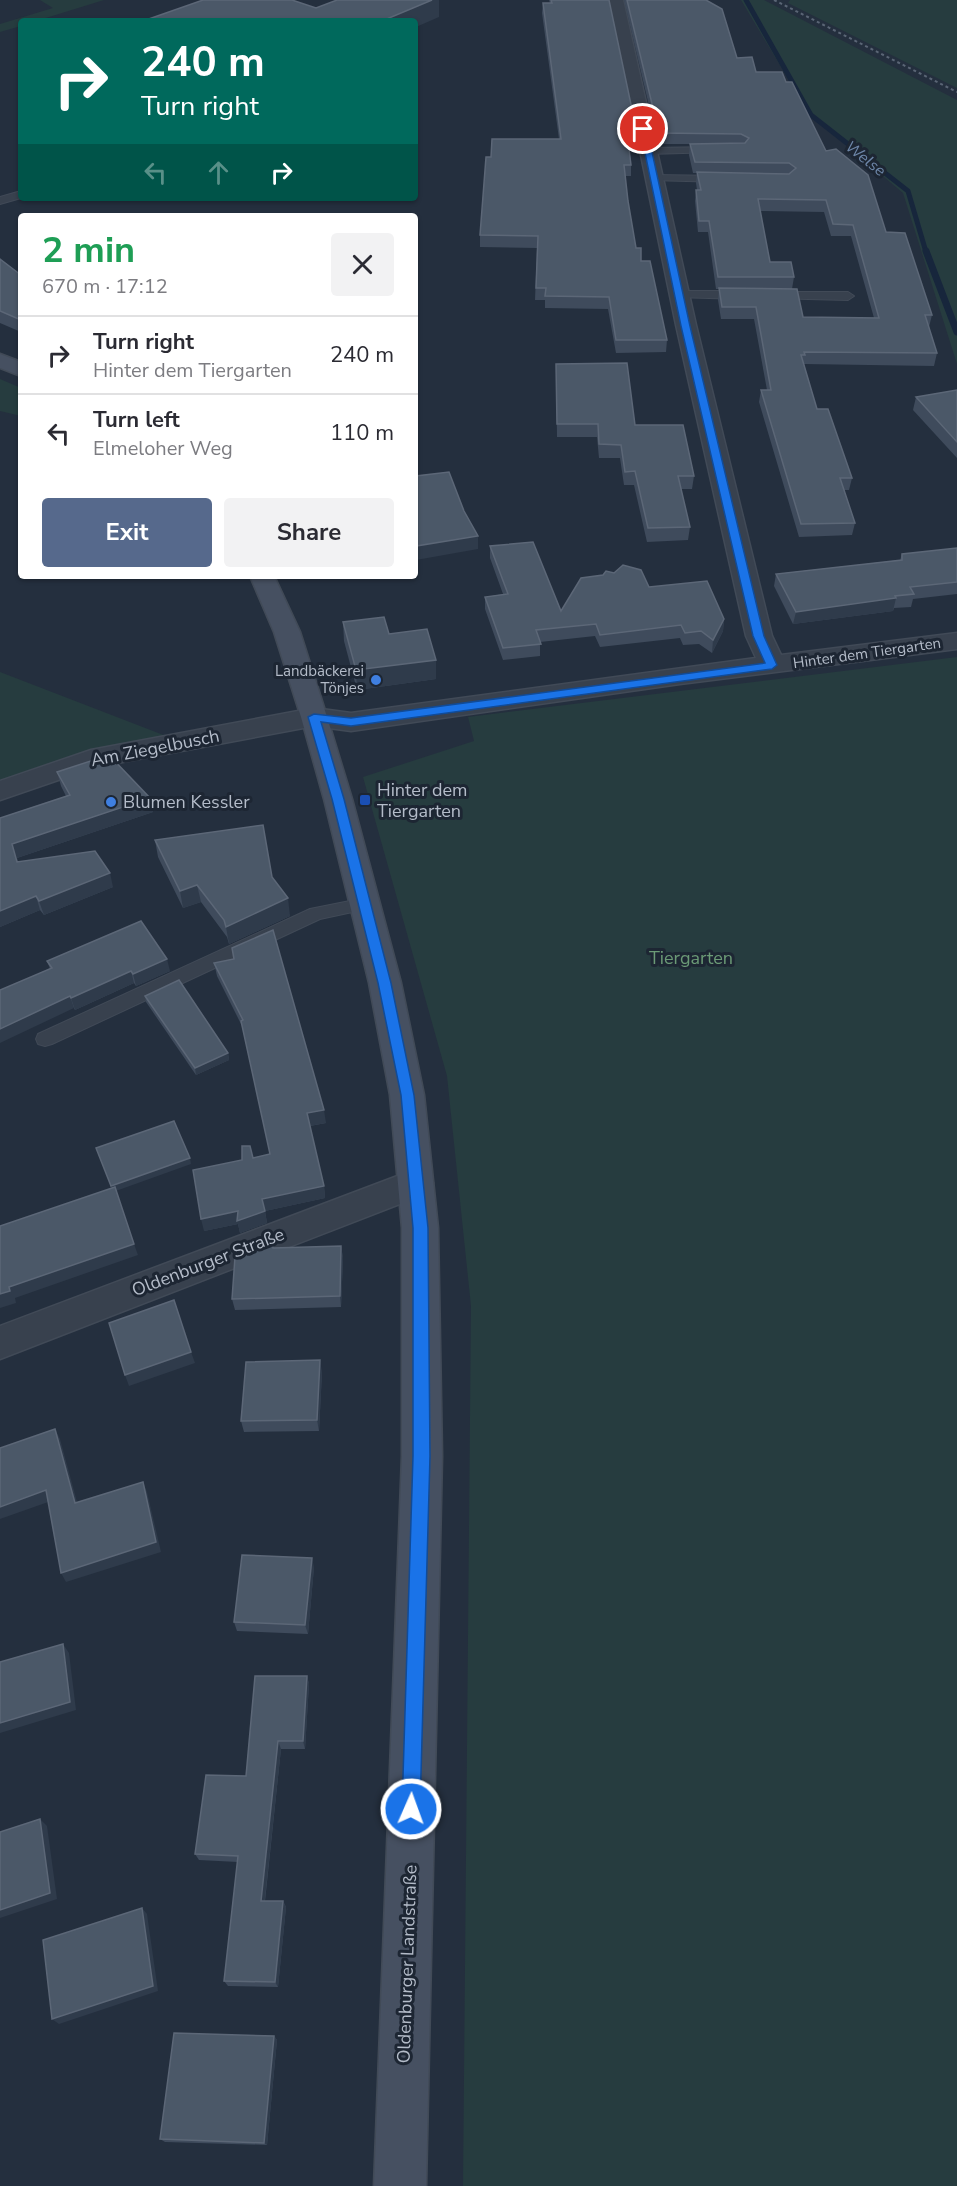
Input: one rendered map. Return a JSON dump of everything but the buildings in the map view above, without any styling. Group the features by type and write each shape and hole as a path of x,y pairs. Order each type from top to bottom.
{"main road":[{"path":"0,360 18,369"},
{"name":"Oldenburger Landstraße","path":"263,579 286,632 314,717 385,983 407,1095 420,1228 422,1456 400,2186"}],"street":[{"path":"616,0 679,295 759,636 772,665"},
{"name":"Hinter dem Tiergarten","path":"314,717 351,722 957,641"},
{"name":"Am Ziegelbusch","path":"0,791 91,759 314,717"},
{"name":"Oldenburger Straße","path":"0,1342 416,1182"}],"lane":[{"path":"648,151 728,150"},
{"path":"654,178 733,179"},
{"path":"0,201 18,195"},
{"path":"679,295 848,296"},
{"path":"45,1039 316,913 365,904"}],"green space":[{"path":"40,0 104,0 46,18 20,18 53,8"},
{"path":"741,0 764,0 957,100 957,364 903,193 809,114"},
{"path":"790,0 957,0 957,88 788,3"},
{"path":"18,19 18,27 0,32 0,24"},
{"path":"0,379 18,387 18,415 0,411"},
{"name":"Tiergarten","path":"957,657 957,2186 463,2186 471,1306 447,1076 363,777 474,741 468,717"},
{"path":"0,672 166,736 0,789"}],"waterway":[{"name":"Welse","path":"746,0 811,115 908,191 926,252"},
{"name":"Welse","path":"926,251 957,332"}],"railway":[{"path":"774,0 957,92"}],"place":[{"name":"Landbäckerei Tönjes","path":"376,680"},
{"name":"Hinter dem Tiergarten","path":"365,800"},
{"name":"Blumen Kessler","path":"111,802"}],"route":[{"path":"411,1809 422,1456 420,1228 407,1095 385,983 338,799 314,717 351,722 772,665 759,636 686,326 643,129"}]}
